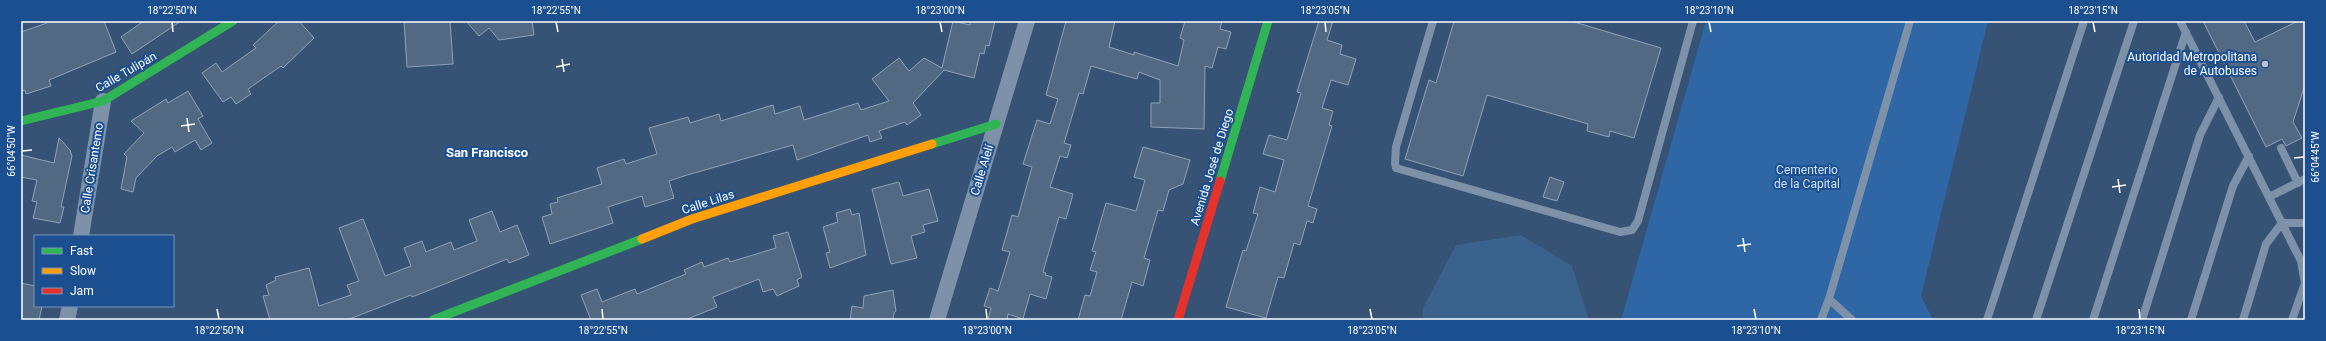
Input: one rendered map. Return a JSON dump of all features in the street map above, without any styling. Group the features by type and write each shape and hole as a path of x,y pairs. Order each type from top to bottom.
{"street":[{"name":"Calle Tulipán","path":"21,121 103,101 233,21"},
{"name":"Calle Alelí","path":"937,320 1027,21"},
{"name":"Avenida José de Diego","path":"1178,320 1268,21"},
{"name":"Calle Crisantemo","path":"81,235 103,101"},
{"name":"Calle Lilas","path":"433,320 692,219 996,124"},
{"path":"67,320 70,307"}],"lane":[{"path":"1433,21 1396,148 1396,168 1620,232 1632,230 1638,221 1693,21"},
{"path":"1821,320 1829,299 1910,21"},
{"path":"1986,320 2084,21"},
{"path":"2036,320 2134,21"},
{"path":"2180,21 2301,261 2305,283 2292,320"},
{"path":"2093,320 2186,32"},
{"path":"2142,320 2200,135 2219,97"},
{"path":"2269,197 2301,181 2281,148"},
{"path":"2191,320 2233,186 2248,156"},
{"path":"2282,223 2305,223"},
{"path":"2243,320 2266,244 2282,223"},
{"path":"1829,299 1852,320"}],"green space":[{"name":"Cementerio de la Capital","path":"1706,21 1988,21 1921,296 1933,320 1621,320"}],"shaded area":[{"path":"1521,235 1572,266 1589,320 1423,320 1423,308 1456,245"}],"building":[{"path":"46,21 104,21 116,52 49,80 51,86 26,94 25,90 21,91 21,32 47,23"},
{"path":"144,21 181,21 132,54 121,37"},
{"path":"279,21 299,21 314,38 283,68 281,66 248,89 251,94 236,104 231,97 223,102 202,73 216,63 222,72 256,48 253,45"},
{"path":"404,21 450,21 453,64 407,67"},
{"path":"466,21 532,21 534,35 499,40 489,28 479,36"},
{"path":"953,21 970,25 970,21 995,21 989,46 986,45 984,54 980,53 974,78 944,70 913,103 921,115 907,125 905,122 879,131 882,138 870,142 868,135 797,160 793,145 669,181 674,198 645,207 642,196 608,207 613,223 550,244 542,217 552,214 550,204 558,202 557,198 602,184 597,168 624,159 626,164 657,154 649,128 688,117 690,123 719,114 721,121 773,105 775,114 800,106 804,120 858,103 861,110 889,101 872,79 899,58 909,71 924,58 942,68"},
{"path":"1066,21 1115,21 1109,47 1134,55 1134,52 1178,66 1184,40 1180,38 1185,21 1222,21 1220,29 1231,32 1226,49 1218,47 1212,68 1205,66 1204,129 1151,127 1151,103 1160,103 1160,80 1139,72 1137,79 1091,66 1083,94 1079,93 1064,143 1071,145 1067,158 1060,156 1050,187 1073,194 1066,219 1059,217 1043,272 1046,273 1045,275 1052,277 1046,299 1030,294 1023,319 1008,314 1007,320 988,320 991,308 984,306 990,288 998,291 1010,252 1002,250 1012,215 1018,217 1032,167 1023,164 1037,120 1050,124 1058,99 1046,95"},
{"path":"1319,21 1333,21 1327,40 1342,45 1340,54 1356,59 1348,85 1331,80 1322,108 1333,111 1329,125 1332,126 1308,206 1317,209 1313,223 1307,221 1300,245 1294,243 1284,278 1278,277 1266,318 1226,307 1243,250 1246,251 1258,214 1253,213 1260,187 1275,192 1284,160 1263,154 1269,135 1287,140 1301,93 1297,92"},
{"path":"1454,21 1571,21 1661,48 1634,138 1610,131 1609,137 1587,131 1588,124 1487,95 1463,176 1405,159 1429,80 1436,83"},
{"name":"Autoridad Metropolitana de Autobuses","path":"2203,21 2244,21 2255,42 2298,21 2305,21 2305,85 2293,122 2302,138 2286,146 2282,139 2266,147"},
{"path":"188,91 203,116 198,119 212,143 201,150 195,140 175,152 172,147 157,156 136,178 133,192 121,189 127,157 124,154 144,133 131,121 166,99 168,103"},
{"path":"59,138 70,150 72,156 61,207 64,207 60,223 33,218 37,202 32,201 37,180 21,177 21,155 54,163"},
{"path":"1143,147 1190,160 1183,184 1169,190 1163,211 1158,210 1144,258 1150,260 1143,286 1132,282 1121,320 1078,320 1085,295 1090,296 1097,272 1090,270 1096,252 1092,251 1106,203 1136,211 1145,180 1134,177"},
{"path":"1550,177 1564,182 1557,201 1543,197"},
{"path":"899,182 903,196 929,189 938,221 923,225 925,232 911,236 917,258 891,264 872,189"},
{"path":"850,209 852,215 859,213 866,255 830,268 826,253 830,252 823,227 838,222 836,213"},
{"path":"492,211 500,232 517,225 529,255 509,263 507,259 412,297 411,295 347,320 270,320 263,296 269,295 266,285 276,280 275,277 309,268 319,306 351,295 347,285 359,281 339,228 363,219 385,276 411,266 404,248 422,241 426,252 451,242 454,250 477,241 469,220"},
{"path":"788,232 802,277 797,280 799,286 777,296 773,289 763,292 759,279 713,297 717,307 685,320 591,320 581,295 597,289 602,302 635,289 637,294 686,274 684,270 702,262 704,267 728,258 730,262 776,248 773,236"},
{"path":"21,283 34,286 34,307 42,307 39,320 21,320"},
{"path":"893,290 896,311 894,313 893,320 850,320 852,306 863,308 864,296"}],"traffic: fast":[{"path":"21,121 103,101 233,21"},
{"path":"1220,181 1268,21"},
{"path":"932,144 996,124"},
{"path":"433,320 642,239"}],"traffic: slow":[{"path":"642,239 692,219 932,144"}],"traffic: jam":[{"path":"1178,320 1220,181"}],"place":[{"name":"Autoridad Metropolitana de Autobuses","path":"2265,64"}],"district":[{"name":"San Francisco","path":"487,152"}]}
